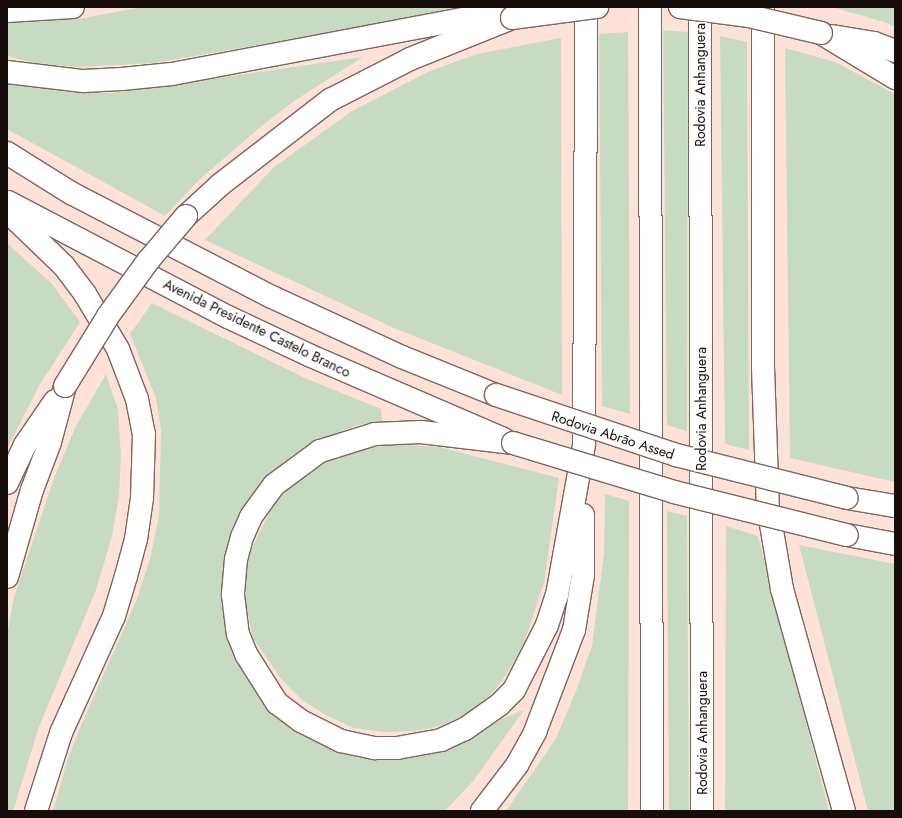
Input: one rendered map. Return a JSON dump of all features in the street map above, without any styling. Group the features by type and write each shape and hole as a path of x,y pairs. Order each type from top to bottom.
{"main road":[{"path":"7,11 73,7"},
{"path":"482,811 517,765 535,732 574,630 583,575 586,7"},
{"path":"7,72 83,81 172,74 468,18 512,18 597,7"},
{"path":"650,7 652,811"},
{"path":"680,7 749,16 821,34 874,43 895,51"},
{"name":"Rodovia Anhanguera","path":"700,7 702,811"},
{"path":"763,7 763,367 768,507 782,589 844,811"},
{"path":"7,483 25,445 65,386 108,316 148,260 186,216 221,184 330,100 410,59 512,18"},
{"path":"821,34 895,78"},
{"name":"Rodovia Abrão Assed","path":"7,152 71,193 272,297 402,357 496,395 676,455 847,498 895,506"},
{"name":"Avenida Presidente Castelo Branco","path":"7,202 249,327 311,356 513,443"},
{"path":"7,211 64,266 85,294 124,363 137,399 144,434 142,498 136,539 126,576 114,616 61,734 36,811"},
{"path":"7,577 32,490 50,442 65,386"},
{"path":"584,445 559,588 548,625 518,684 499,705 465,729 441,740 396,748 375,748 341,741 301,721 278,703 260,679 246,654 238,634 233,595 236,559 242,537 251,517 274,485 320,451 375,434 421,432 513,443 674,492 847,535 895,544"}],"green space":[{"path":"142,7 456,7 372,25 154,63 76,67 35,63 7,56 7,22 84,18"},
{"path":"832,7 895,7 895,27 884,22"},
{"path":"663,30 688,32 687,431 667,425"},
{"path":"628,32 630,414 602,406 599,34"},
{"path":"720,36 747,42 749,450 725,444"},
{"path":"561,38 562,395 394,328 205,240 274,167 352,111 430,71 477,54"},
{"path":"785,48 835,62 895,94 895,482 790,458"},
{"path":"363,57 294,101 258,129 199,180 165,216 7,129 7,81 72,92 113,93"},
{"path":"7,243 52,284 80,322 39,386 7,449"},
{"path":"152,303 305,378 381,409 382,421 358,425 324,438 293,455 275,472 236,527 240,664 257,693 278,715 432,753 472,738 499,720 524,710 474,780 445,811 53,811 67,761 82,723 137,599 150,559 159,515 161,430 156,398 130,334"},
{"path":"106,374 118,409 121,456 119,496 112,536 96,590 39,727 13,811 7,811 7,635 14,597 54,478 76,426"},
{"path":"385,444 439,447 559,478 544,583 522,649 502,681 486,700 465,715 440,726 414,731 383,732 354,728 326,715 302,700 282,680 253,638 246,605 246,577 249,554 272,507 294,482 319,464 352,450"},
{"path":"605,494 629,501 628,811 506,811 555,740 576,691 592,646 604,554"},
{"path":"667,511 687,516 689,811 669,811"},
{"path":"726,526 758,536 829,811 725,811"},
{"path":"799,545 895,564 895,811 868,811"}]}
